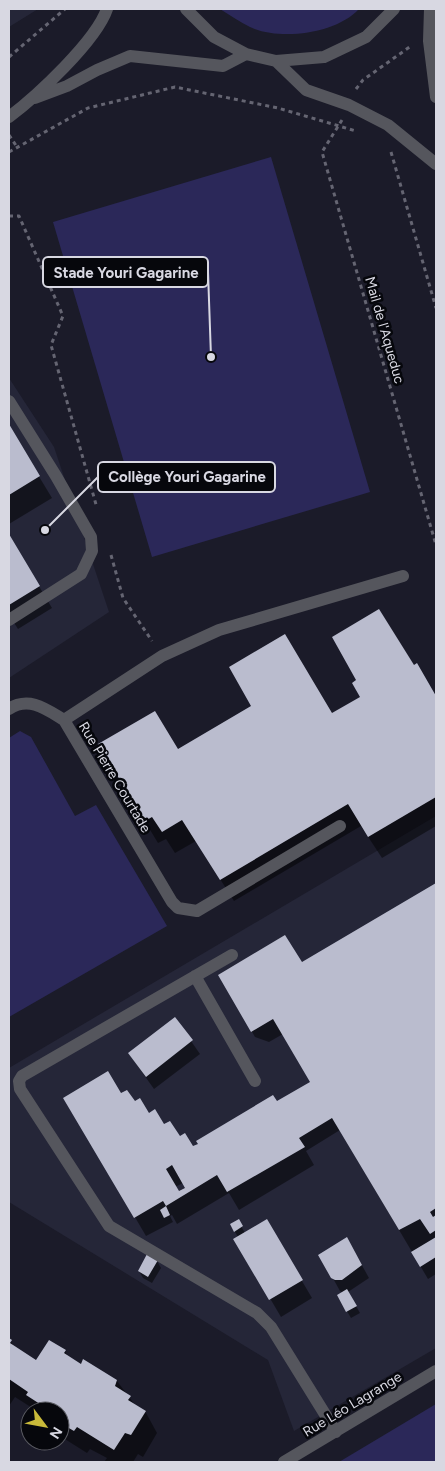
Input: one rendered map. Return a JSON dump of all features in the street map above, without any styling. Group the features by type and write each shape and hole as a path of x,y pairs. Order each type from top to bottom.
{"street":[{"path":"9,117 35,98 79,50 107,9"},
{"path":"186,9 214,37 246,54 276,61 324,57 366,37 394,9"},
{"path":"430,9 429,41 436,97"},
{"path":"35,98 67,86 97,70 130,56 222,66 246,54"},
{"path":"276,61 306,90 349,105 388,125 436,164"},
{"path":"9,401 56,476 91,537 92,551 81,574 9,620"},
{"path":"64,720 162,656 219,630 403,576"},
{"name":"Rue Pierre Courtade","path":"9,709 27,702 42,706 64,720 172,902 178,908 197,911 340,826"},
{"path":"232,955 22,1076 19,1081 20,1089 110,1226 257,1313 271,1327 336,1432"},
{"path":"195,976 255,1081"},
{"name":"Rue Léo Lagrange","path":"284,1462 436,1371"}],"path":[{"path":"9,57 65,9"},
{"path":"356,88 363,80 414,44"},
{"name":"Mail de l'Aqueduc","path":"17,147 88,108 176,87 278,108 339,125 322,152 436,545"},
{"path":"9,134 17,147 9,152"},
{"path":"390,149 436,308"},
{"path":"9,216 19,216 63,316 51,345 98,512"},
{"path":"109,550 123,598 162,656"}],"shaded area":[{"path":"9,9 38,9 9,27"},
{"path":"220,9 359,9 349,18 322,29 307,33 276,34 250,27"},
{"path":"271,157 370,492 152,557 53,222"},
{"path":"9,378 54,447 109,612 9,678"},
{"path":"20,731 31,737 75,816 96,805 167,926 9,1017 9,738"},
{"path":"436,816 436,1348 294,1431 268,1360 9,1202 9,1068"},
{"path":"436,1404 436,1462 339,1462"}],"building":[{"path":"9,424 40,476 9,495"},
{"path":"9,534 40,586 9,605"},
{"path":"379,609 414,665 417,663 436,696 436,797 368,837 348,804 220,880 182,820 162,832 152,817 145,821 98,744 155,711 178,749 251,706 229,667 285,634 332,713 360,697 352,683 356,680 332,637"},
{"path":"436,883 436,1208 430,1212 433,1217 436,1215 436,1230 430,1234 420,1219 399,1230 332,1118 299,1138 305,1147 227,1192 217,1175 166,1206 163,1201 134,1218 63,1098 108,1071 121,1093 127,1090 135,1101 140,1098 149,1113 155,1109 164,1124 170,1121 180,1136 185,1133 193,1146 198,1144 196,1141 273,1095 277,1101 310,1082 273,1019 251,1032 218,975 285,935 302,962","holes":["172,1165 185,1188 179,1191 166,1169"]},
{"path":"175,1017 193,1040 146,1077 128,1053"},
{"path":"166,1206 170,1215 164,1218 160,1210"},
{"path":"239,1219 243,1226 234,1232 230,1224"},
{"path":"267,1219 303,1280 269,1300 233,1239"},
{"path":"347,1237 362,1265 342,1280 335,1280 331,1278 318,1255"},
{"path":"436,1237 436,1257 420,1267 411,1252"},
{"path":"147,1254 158,1260 148,1277 138,1271"},
{"path":"347,1289 357,1306 346,1312 337,1295"},
{"path":"9,1338 12,1340 10,1343 36,1360 49,1340 66,1350 64,1353 81,1364 83,1359 117,1380 115,1386 131,1396 128,1400 146,1411 131,1435 125,1433 114,1450 77,1427 74,1431 70,1429 70,1401 35,1401 26,1395 28,1392 9,1379"}],"place":[{"name":"Stade Youri Gagarine","path":"211,357"},
{"name":"Collège Youri Gagarine","path":"45,530"}]}
